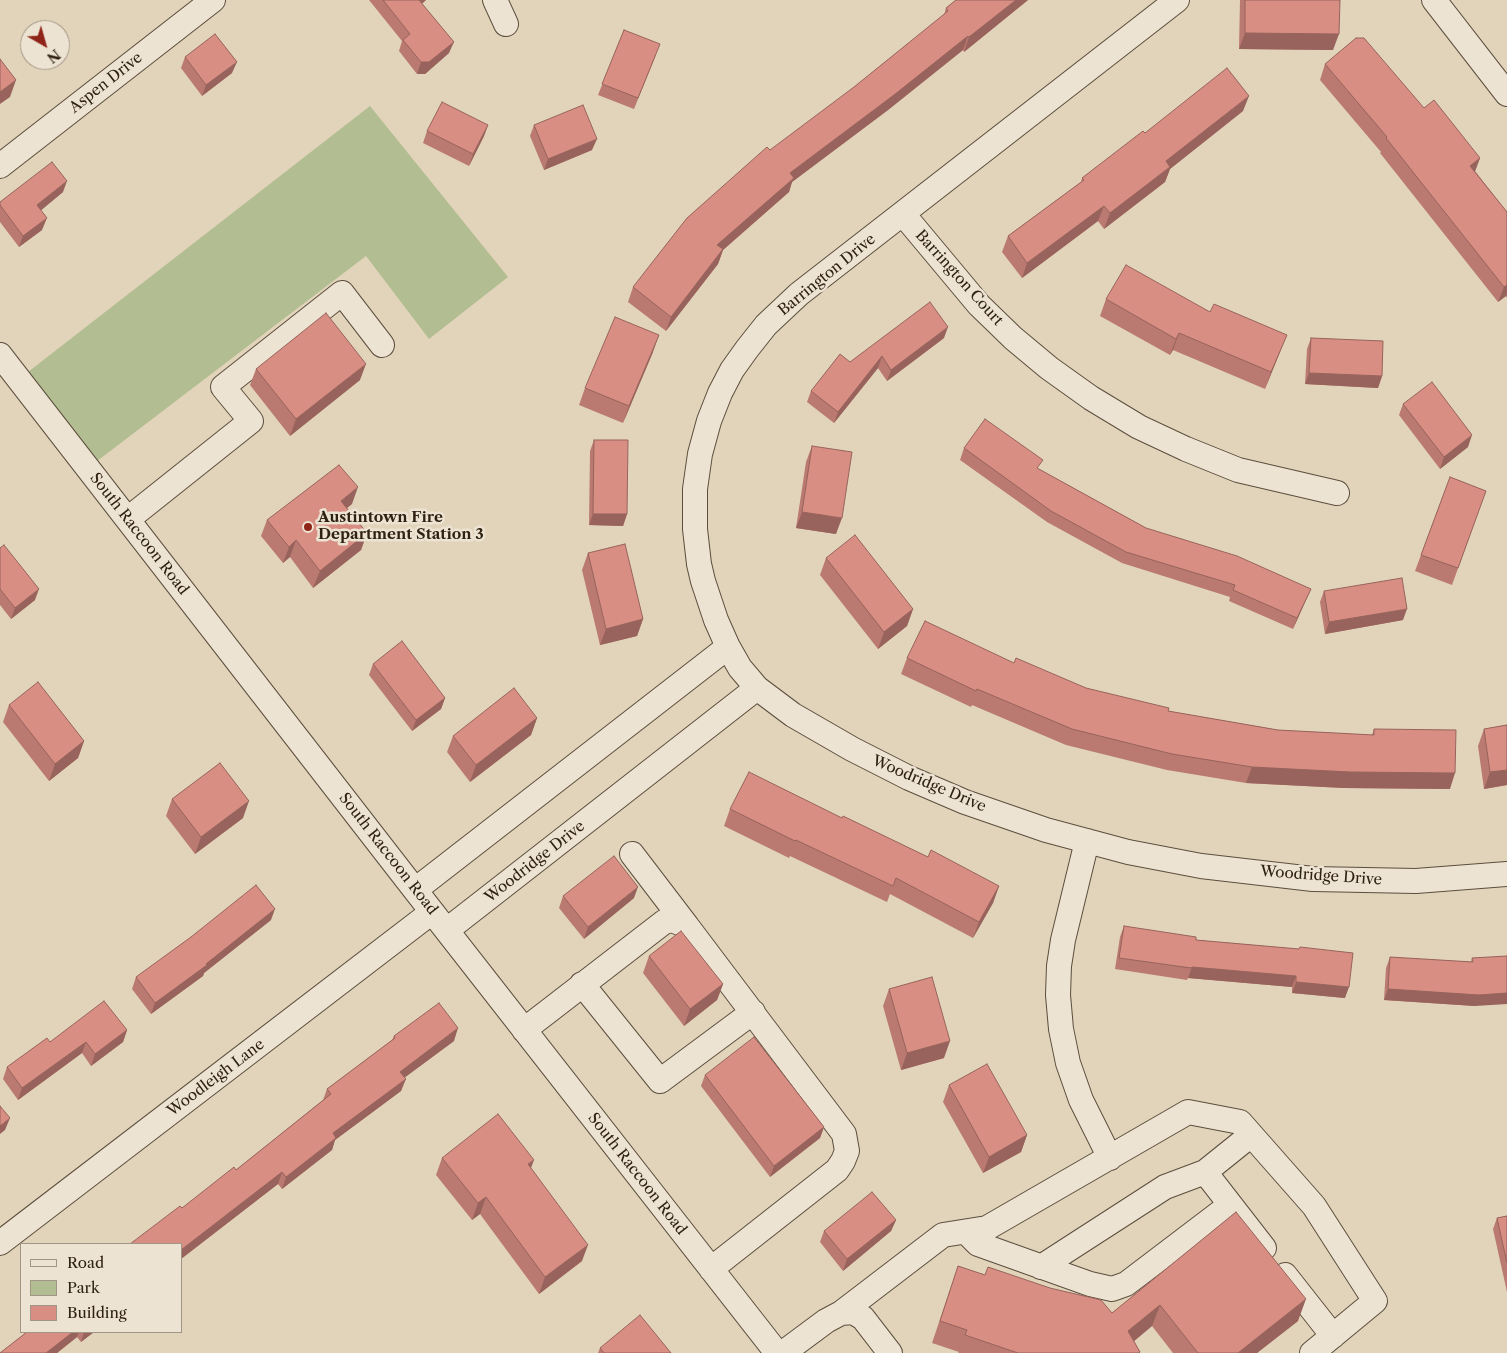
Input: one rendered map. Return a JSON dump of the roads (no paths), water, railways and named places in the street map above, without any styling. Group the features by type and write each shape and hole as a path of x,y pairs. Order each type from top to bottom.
{"street":[{"name":"Aspen Drive","path":"0,166 212,0"},
{"path":"495,0 506,24"},
{"name":"Barrington Drive","path":"757,688 740,668 716,620 699,564 695,529 695,489 700,454 709,421 732,370 766,325 799,294 1177,0"},
{"path":"1434,0 1507,94"},
{"name":"Barrington Court","path":"903,214 979,305 1013,338 1049,368 1092,398 1139,426 1186,449 1238,470 1337,493"},
{"path":"128,519 251,421 223,387 342,293 382,345"},
{"name":"South Raccoon Road","path":"0,355 777,1353"},
{"path":"415,890 728,647"},
{"name":"Woodridge Drive","path":"440,921 757,688 793,715 852,749 909,778 965,802 1046,830 1128,852 1201,866 1313,879 1416,881 1507,874"},
{"path":"1087,841 1062,940 1058,995 1061,1030 1068,1063 1081,1100 1110,1158"},
{"path":"632,854 844,1134 847,1151 843,1162 837,1170 711,1269"},
{"path":"524,1030 664,922 672,920 687,926"},
{"name":"Woodleigh Lane","path":"0,1243 440,921"},
{"path":"582,984 660,1082 753,1012"},
{"path":"783,1353 826,1321 841,1313 943,1235 987,1228 1188,1112 1240,1122 1314,1206 1375,1301 1312,1353"},
{"path":"1041,1266 1165,1187 1205,1172 1251,1136"},
{"path":"1205,1172 1333,1336"},
{"path":"966,1232 978,1244 1090,1284 1112,1289 1126,1284 1230,1204"},
{"path":"841,1313 853,1312 863,1318 890,1353"}],"place":[{"name":"Austintown Fire Department Station 3","path":"308,527"}]}
